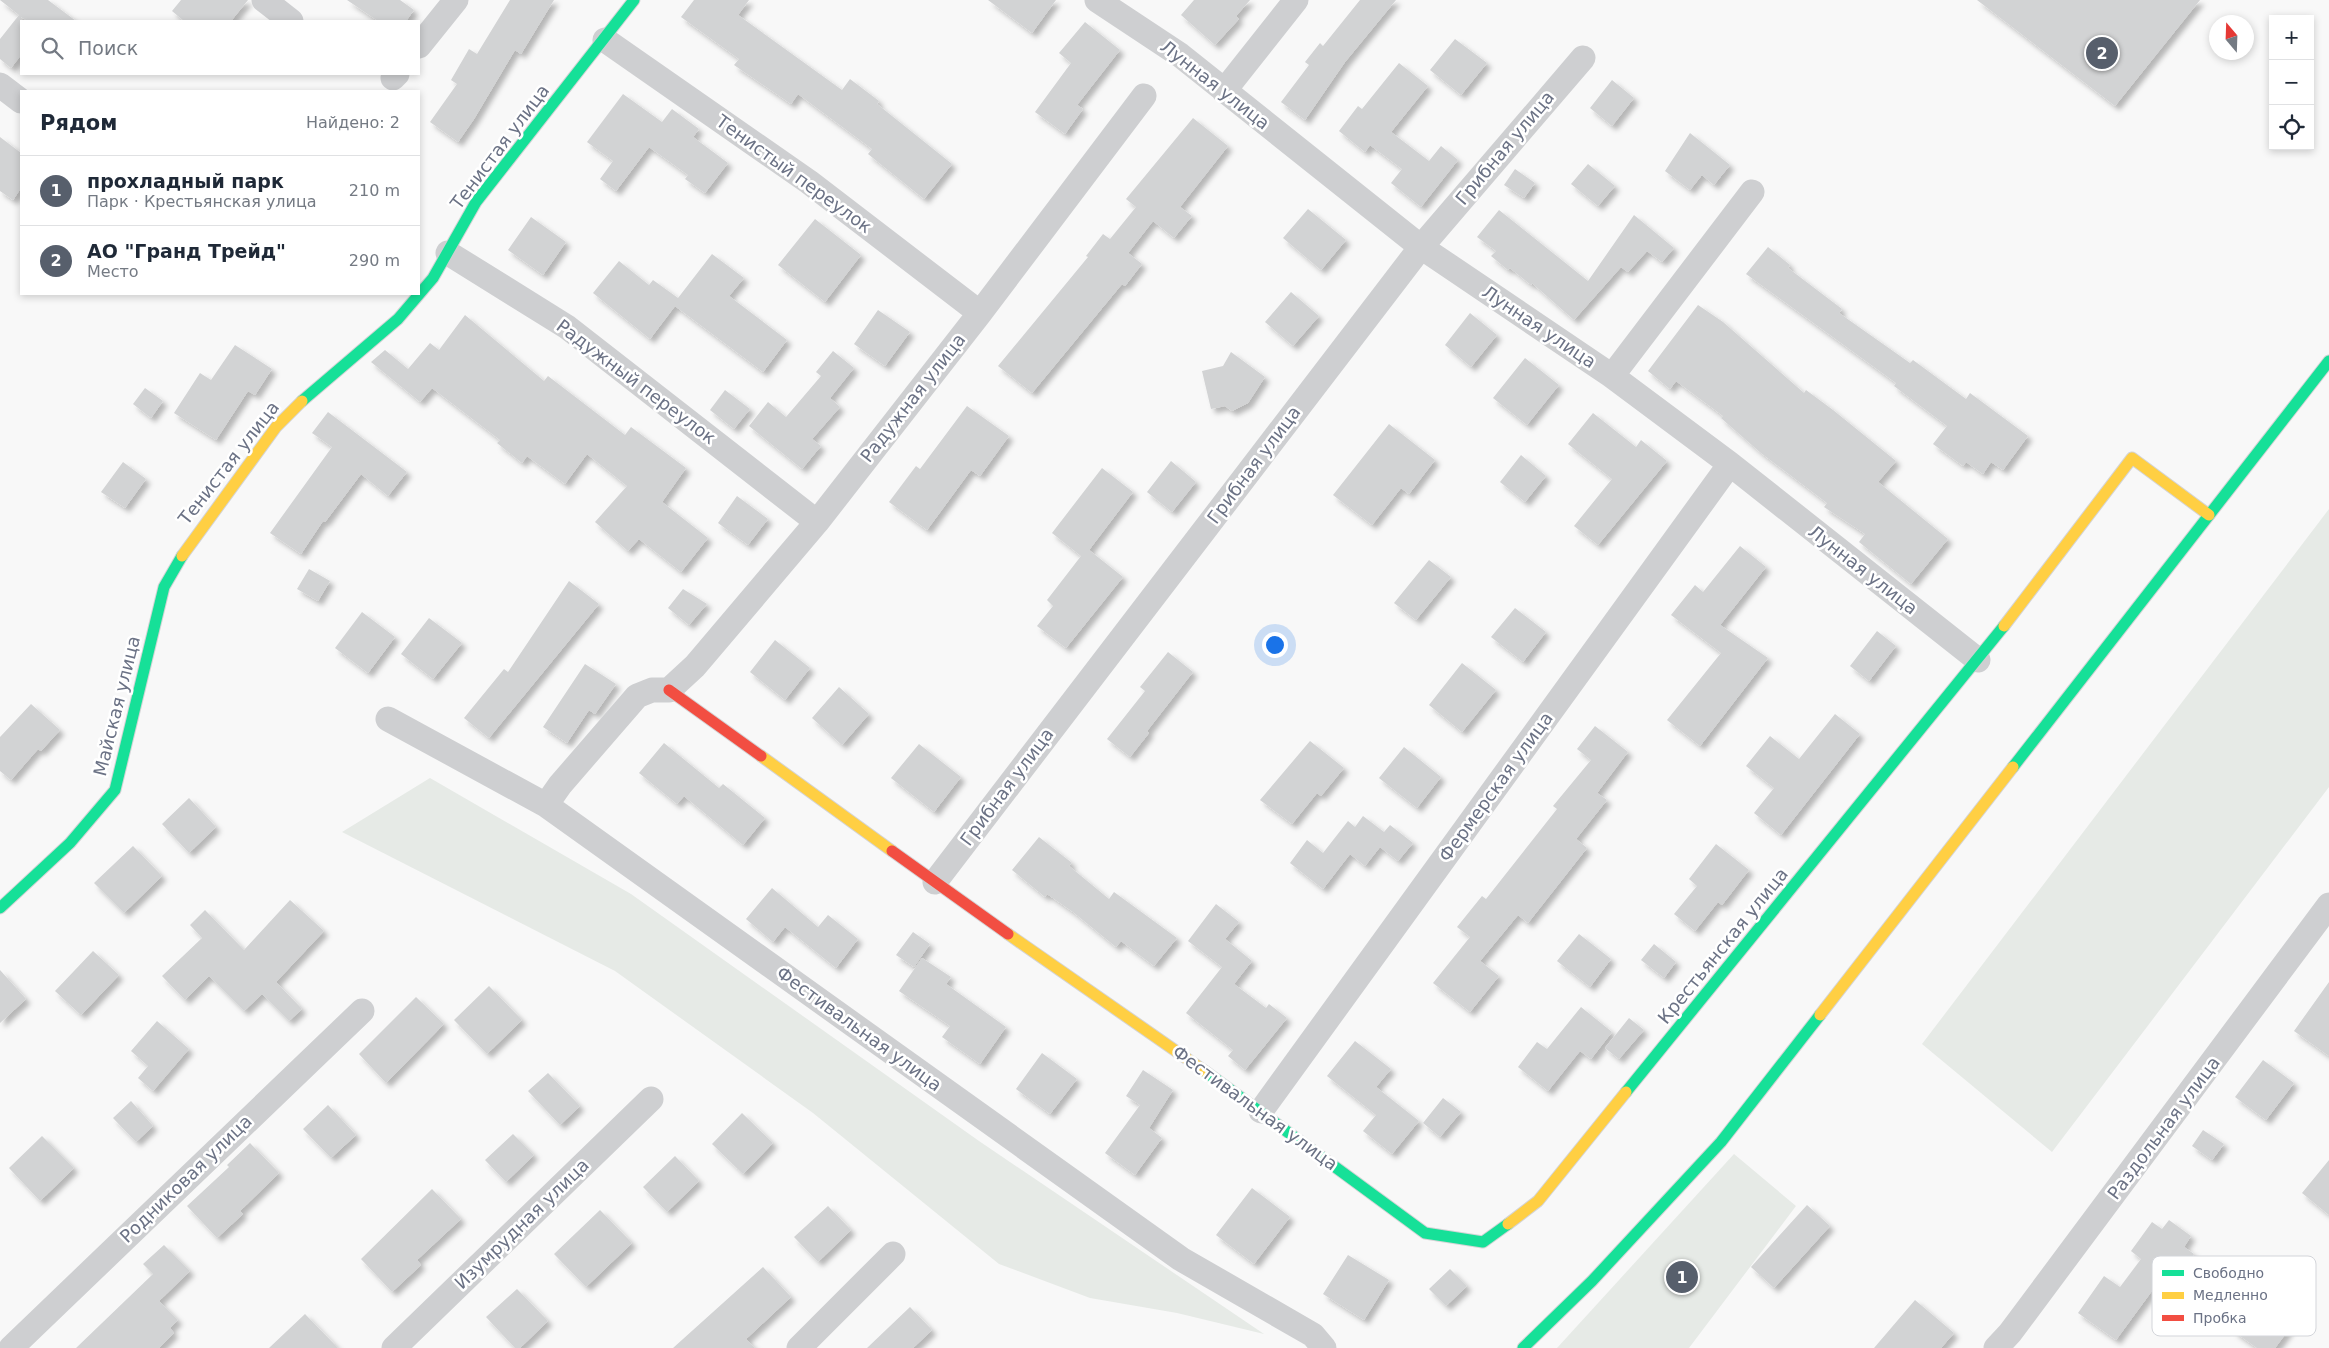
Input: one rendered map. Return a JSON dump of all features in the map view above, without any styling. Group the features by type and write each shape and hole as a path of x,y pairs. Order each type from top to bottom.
{"street":[{"path":"264,0 290,20"},
{"path":"420,45 456,0"},
{"name":"Тенистая улица","path":"420,294 434,278 476,202 605,40 634,0"},
{"name":"Лунная улица","path":"1097,0 1180,55 1421,247 1612,376 1730,464 1978,660"},
{"path":"1224,91 1296,0"},
{"name":"Тенистый переулок","path":"605,40 809,182 980,313"},
{"name":"Грибная улица","path":"934,882 1421,247 1583,58"},
{"path":"0,85 20,100"},
{"name":"Радужная улица","path":"669,690 694,666 816,522 980,313 1144,96"},
{"path":"1612,376 1752,192"},
{"name":"Радужный переулок","path":"448,253 567,328 719,444 816,522"},
{"name":"Тенистая улица","path":"164,587 188,544 276,427 316,387 398,319 419,295"},
{"path":"1523,1348 1592,1281 1721,1142 2329,362"},
{"name":"Крестьянская улица","path":"1484,1242 1538,1201 1978,660 2132,458 2209,515"},
{"name":"Фермерская улица","path":"1261,1111 1730,464"},
{"name":"Майская улица","path":"0,908 70,843 115,790 164,587"},
{"path":"546,805 560,785 637,696 652,690 669,690"},
{"name":"Фестивальная улица","path":"669,690 934,882 1261,1111 1425,1232 1484,1242"},
{"name":"Фестивальная улица","path":"388,719 546,805 1181,1259 1313,1335 1324,1348"},
{"name":"Раздольная улица","path":"1996,1348 2010,1333 2329,905"},
{"name":"Родниковая улица","path":"11,1348 362,1011"},
{"name":"Изумрудная улица","path":"394,1348 651,1099"},
{"path":"799,1348 893,1254"}],"shaded area":[{"path":"2329,509 2329,787 2052,1152 1922,1044"},
{"path":"430,778 631,894 979,1141 1264,1334 1177,1313 1090,1298 999,1264 813,1113 615,971 342,832"},
{"path":"1734,1154 1796,1206 1689,1348 1557,1348"}],"building":[{"path":"0,0 48,0 75,20 26,20 21,17 20,56 11,68 0,59 0,39 19,15"},
{"path":"181,0 248,0 232,20 183,20 172,11"},
{"path":"347,0 400,0 414,10 407,20 377,20"},
{"path":"510,0 554,0 521,54 515,50 458,142 430,122 457,84 451,80 469,49 477,54"},
{"path":"694,0 749,0 738,15 842,90 850,79 879,101 877,104 952,164 924,199 868,154 872,149 798,94 791,104 734,65 739,59 681,17"},
{"path":"988,0 1056,0 1032,33"},
{"path":"1194,0 1250,0 1236,16 1239,19 1215,45 1181,15"},
{"path":"1360,0 1396,0 1345,62 1305,120 1281,102 1309,65 1305,62 1320,43 1323,46"},
{"path":"1977,0 2200,0 2115,106"},
{"path":"1085,22 1120,50 1077,105 1083,109 1065,134 1035,112 1071,63 1059,53"},
{"path":"1455,39 1487,63 1461,95 1430,70"},
{"path":"1399,63 1428,86 1391,132 1429,161 1441,146 1458,160 1421,207 1391,183 1402,169 1370,145 1365,152 1339,131 1358,106 1362,109"},
{"path":"1612,80 1634,98 1612,126 1590,108"},
{"path":"623,94 662,122 672,109 699,129 693,137 728,163 705,193 685,179 688,175 649,147 616,191 600,179 613,161 587,142"},
{"path":"1193,118 1228,146 1180,207 1192,216 1174,238 1153,221 1128,253 1142,264 1125,286 1122,284 1032,393 998,366 1088,257 1086,256 1103,234 1110,239 1136,207 1126,199"},
{"path":"1690,133 1730,165 1714,185 1702,175 1690,190 1665,171"},
{"path":"0,137 20,152 20,190 13,200 0,191"},
{"path":"1588,164 1615,186 1598,206 1571,184"},
{"path":"1515,169 1535,183 1524,198 1504,185"},
{"path":"1308,209 1346,240 1321,270 1283,238"},
{"path":"1499,210 1588,281 1634,215 1674,248 1662,262 1647,251 1628,272 1621,267 1574,320 1532,283 1531,285 1510,268 1508,270 1491,256 1496,251 1477,237"},
{"path":"531,217 566,242 543,275 508,250"},
{"path":"815,219 861,255 825,302 778,265"},
{"path":"1768,247 1790,265 1788,268 1842,309 1839,313 1910,363 1913,360 1966,399 1970,393 2028,436 2003,470 1991,462 1983,474 1966,462 1963,466 1933,444 1947,426 1894,386 1896,383 1746,274"},
{"path":"712,254 744,278 729,296 787,340 763,372 675,306 650,339 593,293 619,261 649,285 653,280 678,298"},
{"path":"1291,292 1319,316 1293,346 1265,322"},
{"path":"1698,305 1723,322 1804,393 1806,390 1896,461 1878,482 1948,539 1911,584 1859,542 1865,534 1824,507 1827,503 1761,453 1721,418 1723,416 1676,381 1670,389 1648,371"},
{"path":"878,310 910,332 885,366 854,344"},
{"path":"1470,313 1497,335 1471,367 1445,345"},
{"path":"465,315 544,381 548,376 625,435 631,427 686,468 662,502 708,538 681,572 639,539 628,551 595,522 627,486 587,454 565,484 527,456 522,463 497,443 500,440 432,388 420,402 371,362 385,350 408,369 430,343 439,350"},
{"path":"235,345 272,369 255,395 248,391 216,440 174,413 200,373 211,380"},
{"path":"833,351 854,368 830,398 840,407 812,439 821,446 802,469 749,426 768,402 786,417 821,376 816,372"},
{"path":"1231,352 1265,377 1248,403 1232,411 1225,406 1211,409 1202,371 1223,366"},
{"path":"1525,358 1559,385 1527,425 1493,398"},
{"path":"145,388 163,401 151,418 133,404"},
{"path":"725,390 750,409 734,429 710,410"},
{"path":"967,406 1009,436 980,476 971,470 927,530 889,502 916,466 920,469"},
{"path":"328,412 407,472 388,496 361,474 325,522 323,521 301,554 270,533 332,447 312,433"},
{"path":"1593,413 1636,447 1641,440 1667,461 1598,545 1574,526 1612,479 1568,444"},
{"path":"1389,424 1435,460 1409,494 1401,488 1372,525 1333,495"},
{"path":"1521,455 1546,476 1525,502 1500,482"},
{"path":"1171,461 1196,482 1172,512 1147,492"},
{"path":"123,462 146,479 125,508 101,492"},
{"path":"1102,468 1133,492 1089,550 1123,577 1066,648 1037,626 1053,606 1047,600 1081,556 1052,533"},
{"path":"737,496 768,519 748,545 718,523"},
{"path":"1740,546 1766,567 1720,625 1768,658 1700,746 1667,720 1721,653 1671,615 1695,585 1703,592"},
{"path":"1429,560 1451,577 1416,620 1394,603"},
{"path":"309,569 330,581 318,601 297,589"},
{"path":"569,581 599,604 489,738 464,718 504,669 508,672"},
{"path":"683,589 707,604 689,625 668,608"},
{"path":"1515,608 1546,632 1523,662 1491,637"},
{"path":"362,612 395,637 368,673 335,648"},
{"path":"429,618 462,643 433,679 401,654"},
{"path":"1877,631 1896,646 1869,681 1850,666"},
{"path":"775,640 810,668 785,700 750,672"},
{"path":"1168,652 1193,672 1147,731 1149,733 1130,757 1107,739 1145,691 1140,687"},
{"path":"1462,663 1496,690 1462,732 1429,705"},
{"path":"585,664 616,684 595,714 589,710 567,743 543,727"},
{"path":"839,687 869,714 842,745 812,718"},
{"path":"31,704 60,730 41,751 38,749 11,780 0,771 0,737"},
{"path":"1835,714 1860,734 1781,835 1754,813 1774,788 1746,766 1770,736 1799,759"},
{"path":"1595,726 1628,752 1597,793 1607,800 1576,839 1587,848 1528,923 1518,915 1480,961 1499,976 1470,1012 1433,983 1470,937 1457,927 1482,896 1486,899 1557,809 1553,806 1591,760 1577,749"},
{"path":"1310,741 1344,768 1321,796 1317,793 1292,824 1260,800"},
{"path":"664,743 719,788 723,784 765,818 743,845 684,796 677,804 639,773"},
{"path":"919,744 961,777 934,812 891,778"},
{"path":"1404,747 1441,777 1417,808 1379,778"},
{"path":"189,798 216,827 189,853 162,824"},
{"path":"1363,816 1384,832 1390,825 1413,843 1398,861 1380,847 1365,866 1350,854 1323,889 1290,863 1307,840 1323,853 1348,821 1355,827"},
{"path":"1039,837 1072,863 1069,866 1109,899 1114,892 1177,938 1154,966 1121,941 1116,947 1073,912 1047,894 1045,897 1012,870"},
{"path":"1716,844 1749,870 1722,905 1718,902 1695,931 1674,914 1697,886 1689,879"},
{"path":"133,846 162,876 124,913 94,883"},
{"path":"772,888 818,927 828,915 858,939 836,968 785,927 773,942 746,919"},
{"path":"290,900 324,931 276,982 302,1009 289,1021 262,994 244,1011 209,976 185,1000 162,976 202,938 190,925 205,910 244,950"},
{"path":"1216,904 1239,922 1225,939 1252,961 1234,984 1266,1008 1269,1004 1287,1018 1245,1070 1228,1056 1233,1050 1186,1013 1222,967 1188,941"},
{"path":"913,932 930,944 914,967 896,955"},
{"path":"1579,934 1611,959 1590,987 1557,961"},
{"path":"1654,944 1676,962 1664,978 1641,960"},
{"path":"93,951 119,975 81,1015 55,991"},
{"path":"922,958 951,977 946,984 1006,1027 980,1064 942,1037 950,1026 899,991"},
{"path":"0,970 26,999 0,1023"},
{"path":"2329,982 2329,1056 2294,1031"},
{"path":"489,986 522,1020 487,1054 454,1020"},
{"path":"416,997 444,1024 386,1083 359,1054"},
{"path":"1581,1007 1612,1032 1591,1059 1580,1051 1548,1091 1518,1067 1537,1042 1547,1049"},
{"path":"1629,1018 1644,1030 1619,1059 1605,1048"},
{"path":"157,1021 189,1049 153,1091 138,1078 148,1066 131,1051"},
{"path":"1355,1041 1391,1069 1376,1087 1419,1121 1392,1154 1363,1131 1376,1115 1327,1076"},
{"path":"1042,1053 1077,1079 1050,1114 1016,1089"},
{"path":"2263,1060 2294,1083 2266,1120 2235,1097"},
{"path":"1143,1070 1173,1090 1149,1128 1162,1138 1135,1175 1105,1153 1140,1105 1126,1096"},
{"path":"548,1073 580,1106 560,1125 528,1091"},
{"path":"1443,1098 1461,1112 1440,1137 1423,1123"},
{"path":"131,1101 153,1126 136,1142 113,1118"},
{"path":"328,1105 356,1135 331,1158 303,1129"},
{"path":"742,1113 773,1143 743,1174 712,1144"},
{"path":"2203,1130 2224,1144 2212,1160 2192,1146"},
{"path":"513,1134 534,1155 506,1182 485,1160"},
{"path":"42,1136 74,1168 40,1201 9,1168"},
{"path":"250,1143 279,1173 240,1211 243,1214 217,1238 187,1206 229,1167 227,1165"},
{"path":"675,1156 699,1181 667,1212 643,1187"},
{"path":"2329,1160 2329,1215 2302,1193"},
{"path":"1252,1188 1290,1217 1254,1264 1216,1235"},
{"path":"432,1189 461,1219 417,1260 421,1265 392,1292 361,1259"},
{"path":"1807,1205 1830,1226 1774,1288 1751,1267"},
{"path":"828,1206 851,1230 818,1262 794,1237"},
{"path":"600,1210 632,1243 586,1287 554,1254"},
{"path":"2169,1220 2191,1236 2184,1247 2194,1254 2193,1256 2152,1256 2152,1291 2116,1340 2078,1313 2104,1276 2120,1287 2141,1259 2131,1251 2152,1222 2162,1229"},
{"path":"164,1245 190,1271 159,1301 178,1320 170,1328 174,1333 159,1348 76,1348 153,1274 143,1264"},
{"path":"1348,1255 1389,1280 1364,1320 1323,1294"},
{"path":"763,1267 791,1297 746,1339 755,1348 673,1348"},
{"path":"1450,1269 1467,1286 1446,1306 1429,1289"},
{"path":"517,1289 548,1321 520,1348 515,1348 486,1317"},
{"path":"1915,1300 1954,1333 1941,1348 1874,1348"},
{"path":"910,1307 932,1330 913,1348 867,1348"},
{"path":"305,1314 338,1348 269,1348"},
{"path":"2240,1336 2284,1336 2275,1348 2257,1348"}],"traffic: fast":[{"path":"420,293 433,278 476,202 634,0"},
{"path":"302,401 398,319 418,295"},
{"path":"2013,767 2329,361"},
{"path":"0,908 70,843 115,790 164,587 182,556"},
{"path":"1626,1092 2004,626"},
{"path":"1523,1348 1592,1281 1721,1142 1820,1015"},
{"path":"1206,1072 1425,1233 1483,1242 1508,1224"}],"traffic: slow":[{"path":"182,556 276,427 302,401"},
{"path":"2004,626 2132,458 2209,515"},
{"path":"761,756 892,851"},
{"path":"1820,1015 2013,767"},
{"path":"1008,934 1206,1072"},
{"path":"1508,1224 1538,1201 1626,1092"}],"traffic: jam":[{"path":"669,690 761,756"},
{"path":"892,851 1008,934"}],"place":[{"name":"АО \"Гранд Трейд\"","path":"2102,53"},
{"name":"прохладный парк","path":"1682,1277"}]}
